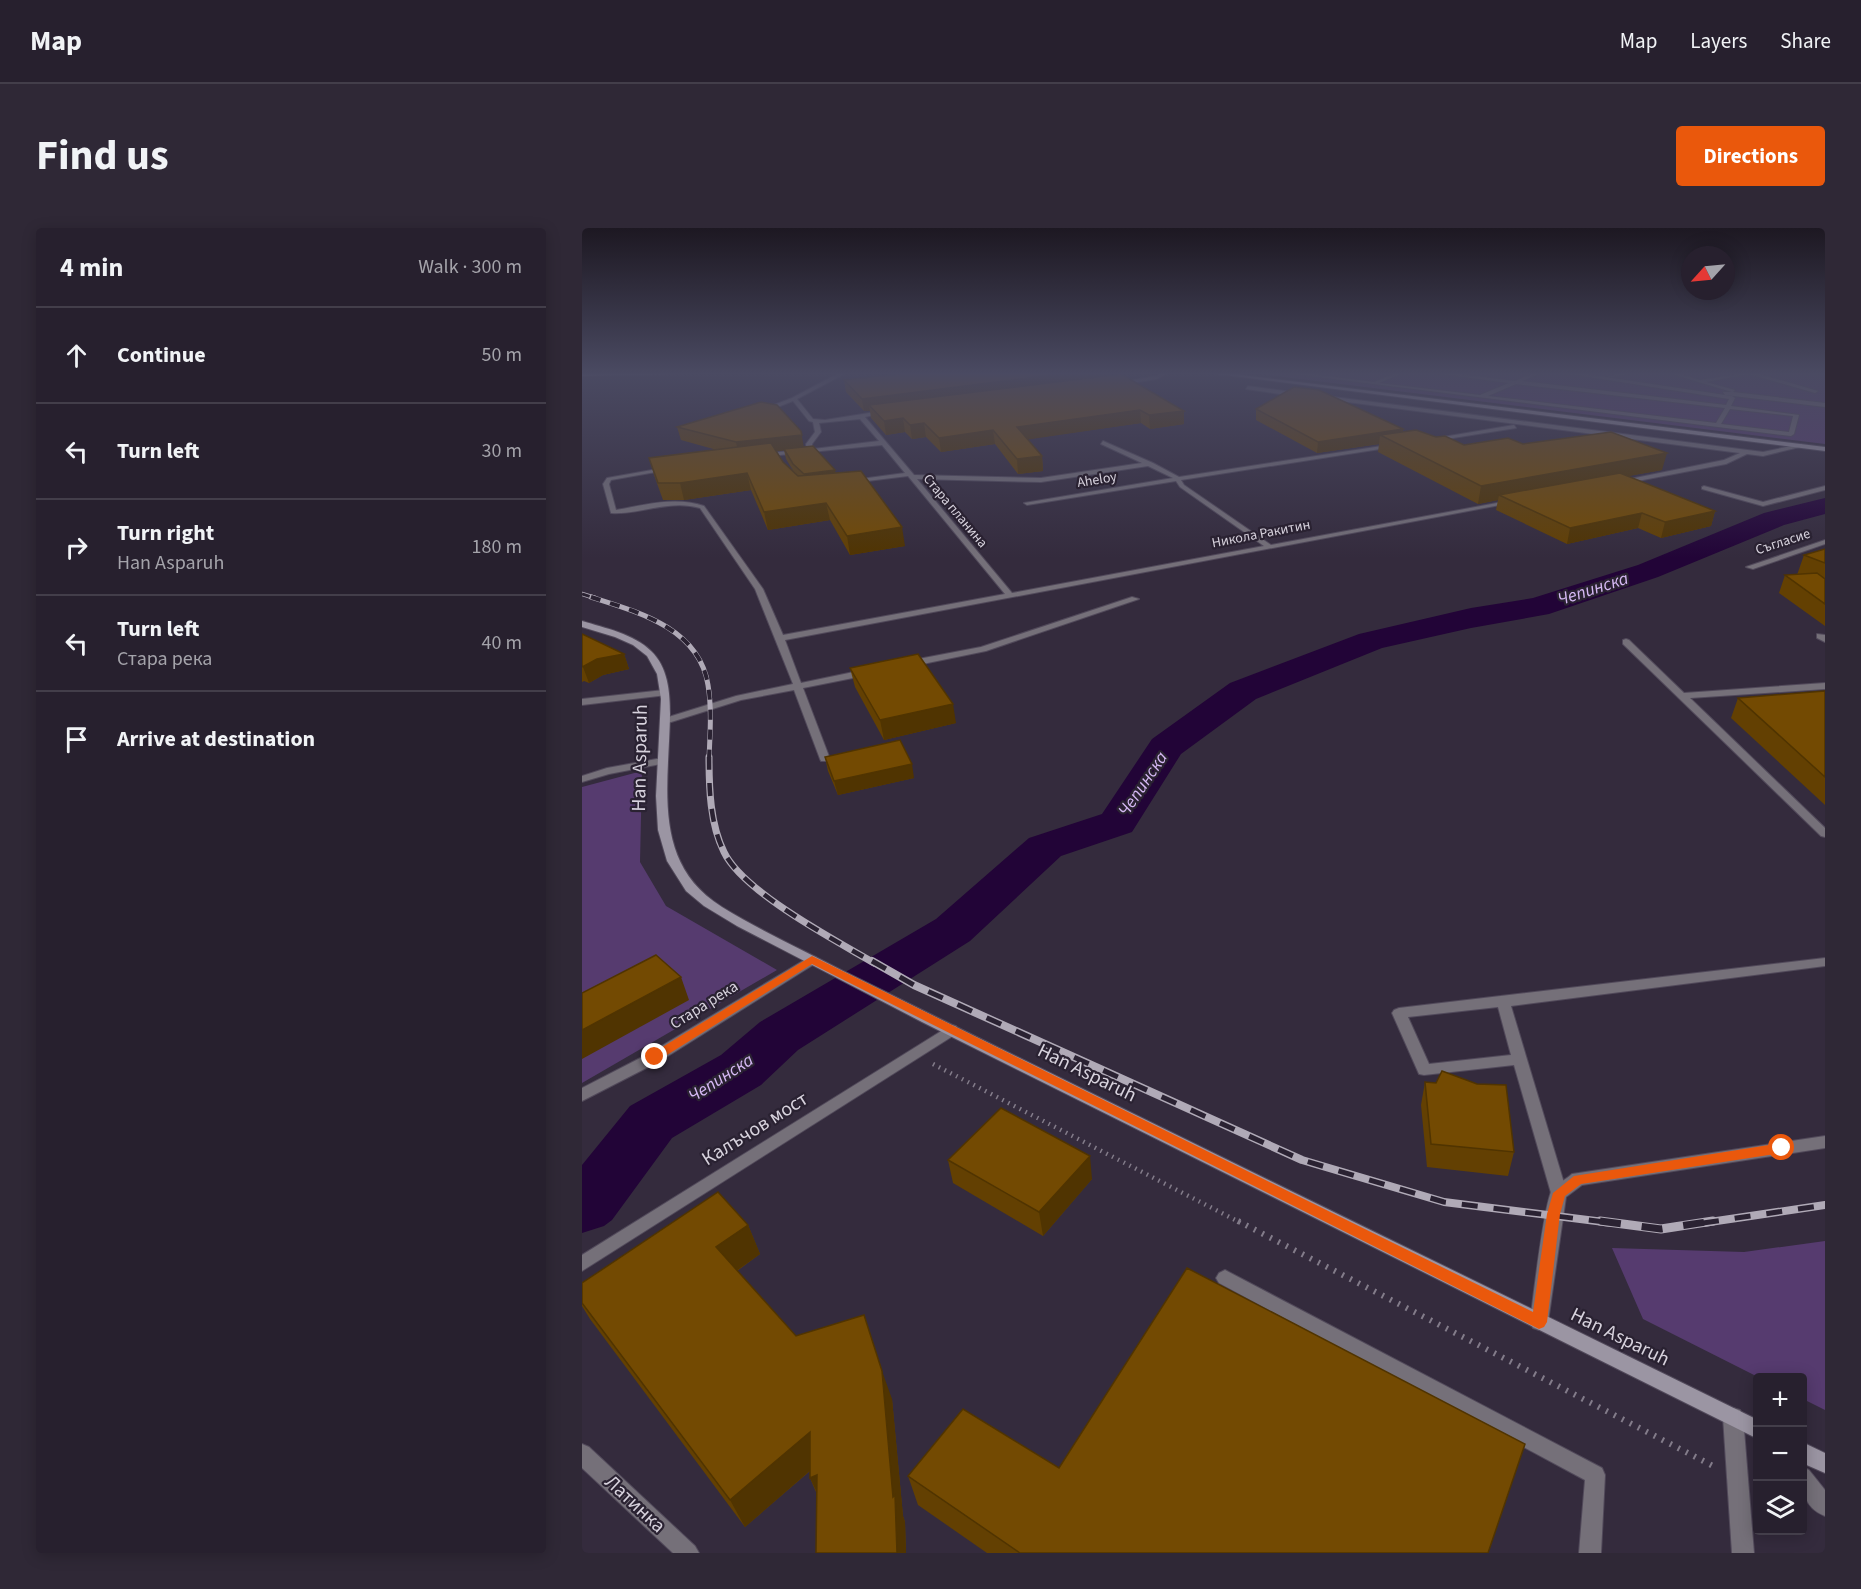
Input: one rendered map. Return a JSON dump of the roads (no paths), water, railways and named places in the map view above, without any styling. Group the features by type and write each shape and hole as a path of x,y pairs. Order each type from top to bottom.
{"main road":[{"path":"1701,434 1825,449"},
{"name":"Han Asparuh","path":"582,624 641,646 655,658 662,673 664,693 665,721 660,797 662,827 672,861 690,888 724,914 904,1007 1753,1428"},
{"path":"1807,1454 1825,1463"}],"street":[{"path":"810,450 809,444 817,434"},
{"name":"Стара планина","path":"874,434 950,521 1010,595"},
{"path":"1425,440 1467,434"},
{"path":"1599,434 1763,454 1801,446"},
{"path":"753,457 881,443"},
{"path":"1103,443 1151,464 1178,480 1182,486 1270,546"},
{"name":"Aheloy","path":"1027,503 1403,444"},
{"path":"1616,483 1726,462 1746,452"},
{"path":"777,454 781,462"},
{"path":"850,483 909,476 1041,480 1151,464"},
{"path":"672,468 621,475 609,479 606,484 613,512 674,504 697,504 702,507 759,589 780,638 825,759"},
{"path":"1704,488 1763,504 1825,488"},
{"name":"Никола Ракитин","path":"780,638 1523,500"},
{"name":"Съгласие","path":"1750,567 1825,542"},
{"path":"897,666 983,650 1135,599"},
{"path":"1626,642 1825,834"},
{"path":"665,721 739,698 875,670"},
{"path":"1683,696 1825,686"},
{"path":"582,702 664,693"},
{"path":"582,778 662,761"},
{"name":"Стара река","path":"582,1095 655,1057 812,960"},
{"path":"1520,1059 1424,1070 1399,1013 1825,962"},
{"path":"1503,1002 1559,1193 1539,1322"},
{"name":"Калъчов мост","path":"582,1264 951,1030"},
{"path":"1559,1193 1578,1179 1825,1142"},
{"path":"1225,1278 1595,1475 1590,1553"},
{"path":"1733,1418 1743,1553"},
{"name":"Латинка","path":"582,1454 688,1553"},
{"path":"1806,1481 1825,1506"}],"waterway":[{"name":"Чепинска","path":"582,1207 590,1201 651,1122 741,1070 779,1036 953,930 1045,847 1117,823 1166,747 1243,691 1371,641 1471,618 1538,607 1648,571 1774,519 1825,506"}],"railway":[{"path":"582,594 595,598"},
{"path":"591,597 628,609 664,625 693,649 702,665 708,685 709,758"},
{"path":"709,758 713,818 719,841 734,867 770,899 874,963"},
{"path":"872,961 914,985 1302,1160 1444,1202 1612,1223"},
{"path":"1703,1223 1825,1205"},
{"path":"1600,1221 1661,1229 1713,1221"}]}
